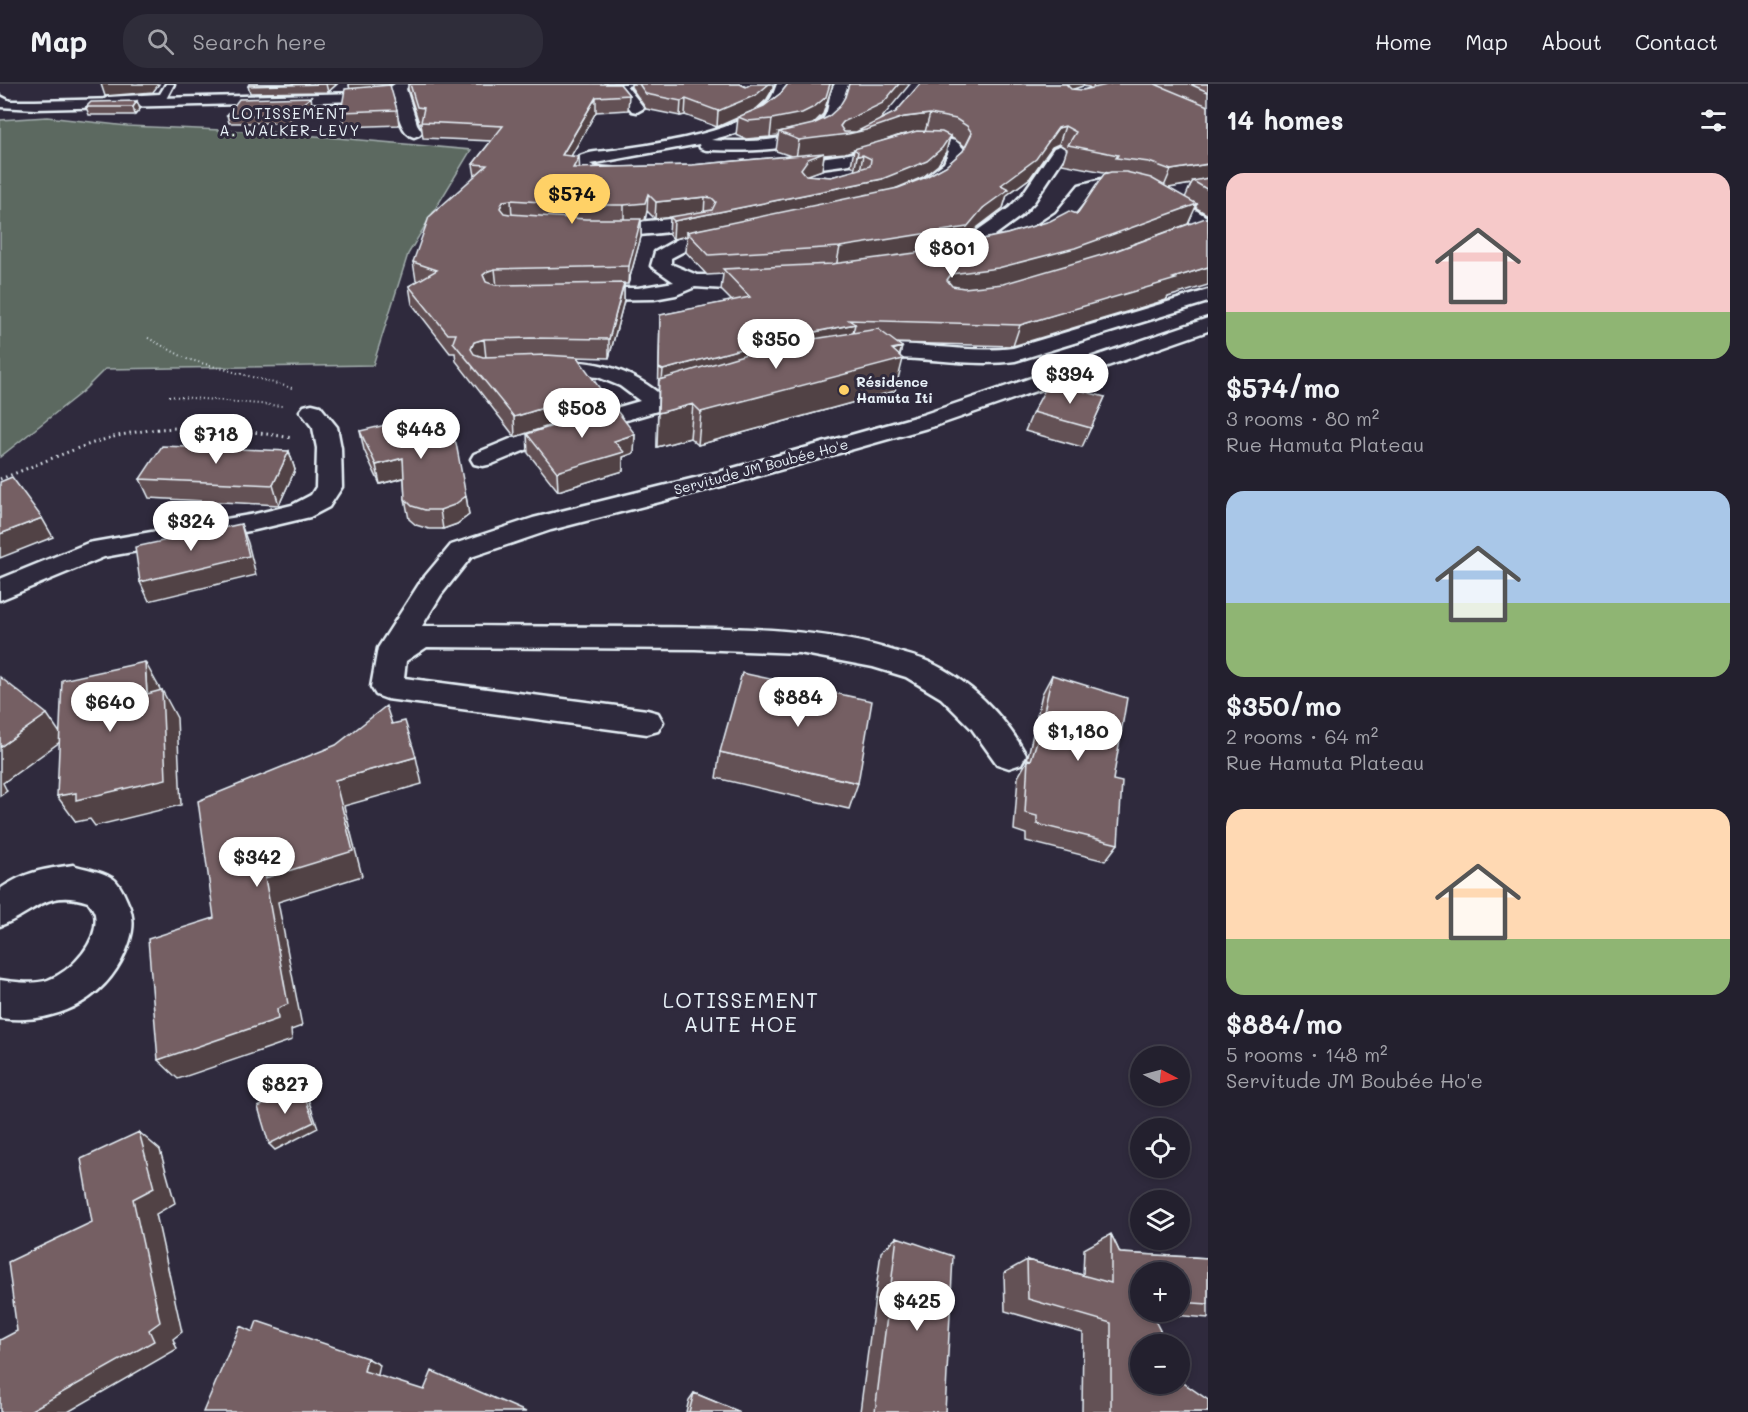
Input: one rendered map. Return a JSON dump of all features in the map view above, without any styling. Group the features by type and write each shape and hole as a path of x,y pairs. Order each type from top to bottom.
{"street":[{"path":"621,84 637,108"},
{"path":"645,174 591,172 579,163 587,159 690,142 723,132 766,111 778,99 784,84"},
{"path":"690,142 721,146 753,145 797,138 815,132 829,122 835,110 837,92 842,84"},
{"path":"2,97 6,105 361,97 380,96 401,87 409,124 414,132"},
{"path":"760,174 780,168 871,154 919,139 950,144 957,150 957,156 950,167 910,190"},
{"path":"832,161 841,148 858,140"},
{"path":"970,253 978,237 1015,212 1060,151"},
{"path":"812,182 865,160 871,154"},
{"path":"1019,240 1056,224 1066,215 1085,189 1096,185 1143,187 1163,196 1207,225"},
{"path":"1163,196 1189,194"},
{"path":"576,230 624,230 730,216"},
{"path":"1189,234 1207,225"},
{"path":"745,231 689,242 671,248 662,256 661,266 669,273 692,280 786,280"},
{"path":"951,257 999,246"},
{"path":"566,295 656,292 685,286 692,280"},
{"path":"833,358 885,351 993,357 1015,354 1208,296"},
{"name":"Servitude JM Boubée Ho'e","path":"647,722 387,687 393,648 431,588 461,551 542,524 728,477 930,420 1208,324"},
{"path":"519,367 586,368 611,372 627,379 657,403"},
{"path":"483,459 524,442 725,384"},
{"path":"0,590 98,549 255,522 301,511 320,501 329,487 329,459 325,427 312,411"},
{"path":"391,656 421,636 695,638 799,642 875,656 917,669 952,690 983,720 1009,755"},
{"path":"0,909 51,876 101,890 123,933 113,941 90,973 59,995 27,1007"}],"lane":[{"path":"2,97 51,102 163,97 170,84"}],"path":[{"path":"148,338 187,359 293,388 312,411"},
{"path":"169,396 275,404 312,411"},
{"path":"0,479 98,442 131,433 162,429 291,437 329,459"}],"shaded area":[{"path":"47,117 127,126 271,132 471,150 408,254 373,365 105,369 82,392 0,457 0,120"}],"building":[{"path":"249,84 326,84 248,86"},
{"path":"410,84 620,84 629,95 596,97 562,155 579,157 573,168 692,165 824,153 808,159 801,169 806,175 831,177 870,166 871,159 863,155 857,156 858,152 854,149 917,131 942,132 950,136 942,148 927,161 882,179 674,221 670,217 712,210 716,202 712,198 705,197 656,202 648,194 645,203 624,205 503,201 500,208 504,213 510,214 586,219 641,219 629,266 495,269 483,275 486,282 495,285 624,283 609,339 484,339 474,342 471,349 474,354 483,357 546,355 577,357 601,390 514,417 453,342 456,334 448,334 409,286 437,270 413,262 429,217 487,165 473,164 503,126 421,122 424,108 417,107"},
{"path":"639,84 740,84 746,87 751,84 769,84 756,95 718,111 686,99 681,101 646,94"},
{"path":"788,84 830,84 826,97 802,113 748,121 738,117 764,106 781,93"},
{"path":"849,84 899,84 883,103 843,122 840,126 844,132 856,132 896,112 920,84 1066,84 1071,89 1083,90 1112,84 1155,84 1208,106 1208,164 1171,170 1149,162 1116,158 1118,155 1068,145 1076,132 1065,126 1058,128 1036,159 1001,185 1009,189 983,208 967,227 840,247 709,255 687,232 898,188 946,166 963,151 972,133 967,126 956,119 930,114 904,117 866,130 848,134 799,140 779,132 813,124 828,117 839,107"},
{"path":"1190,84 1208,84 1208,92"},
{"path":"390,85 397,110 341,112 345,89"},
{"path":"311,97 289,115 227,115 239,99"},
{"path":"137,101 133,107 86,107 91,102"},
{"path":"1126,172 1151,178 1197,204 1075,248 998,268 951,274 947,280 952,286 964,288 1003,284 1115,251 1208,217 1208,267 1173,278 1176,279 1020,325 849,320 855,324 774,340 663,370 659,368 660,315 750,297 723,269 832,264 915,253 1007,234 1050,221 1069,211 1077,214 1104,174"},
{"path":"1208,178 1208,190 1193,181"},
{"path":"878,329 902,347 892,349 903,359 701,412 693,404 658,413 659,380 750,353 807,340"},
{"path":"1049,382 1105,397 1091,428 1033,412"},
{"path":"614,407 635,434 614,441 624,452 557,472 527,434"},
{"path":"437,413 456,443 466,496 454,505 440,510 425,510 412,506 405,499 403,458 376,465 360,431"},
{"path":"162,446 289,451 273,485 140,479"},
{"path":"12,477 42,518 0,534 0,482"},
{"path":"241,524 249,556 140,582 135,547"},
{"path":"145,662 147,694 162,690 166,779 76,800 76,793 57,796 62,680"},
{"path":"742,673 872,701 858,783 720,752"},
{"path":"1052,675 1127,698 1113,780 1122,782 1118,844 1037,824 1037,816 1025,813 1028,759 1031,760 1038,738"},
{"path":"0,677 47,714 0,747"},
{"path":"386,706 392,724 405,721 416,757 335,780 353,851 265,878 288,1004 277,1009 278,1019 158,1060 148,939 214,918 198,801 336,745"},
{"path":"301,1087 314,1122 269,1144 258,1107"},
{"path":"139,1132 154,1188 133,1199 160,1322 149,1330 154,1341 28,1412 0,1412 0,1340 17,1331 8,1262 92,1222 81,1159"},
{"path":"1111,1234 1120,1253 1208,1258 1208,1304 1190,1303 1190,1262 1130,1262 1130,1322 1156,1322 1162,1334 1130,1334 1130,1394 1190,1394 1190,1388 1208,1400 1208,1412 1111,1412 1111,1323 1028,1299 1027,1260 1111,1283"},
{"path":"897,1237 953,1256 945,1412 875,1412"},
{"path":"257,1321 367,1358 364,1371 424,1390 432,1371 526,1412 203,1412 240,1326 253,1332"},
{"path":"694,1393 740,1412 689,1412"}],"place":[{"name":"Résidence Hamuta Iti","path":"844,390"}],"district":[{"name":"LOTISSEMENT A. WALKER-LEVY","path":"290,122"},
{"name":"LOTISSEMENT AUTE HOE","path":"741,1013"}]}
